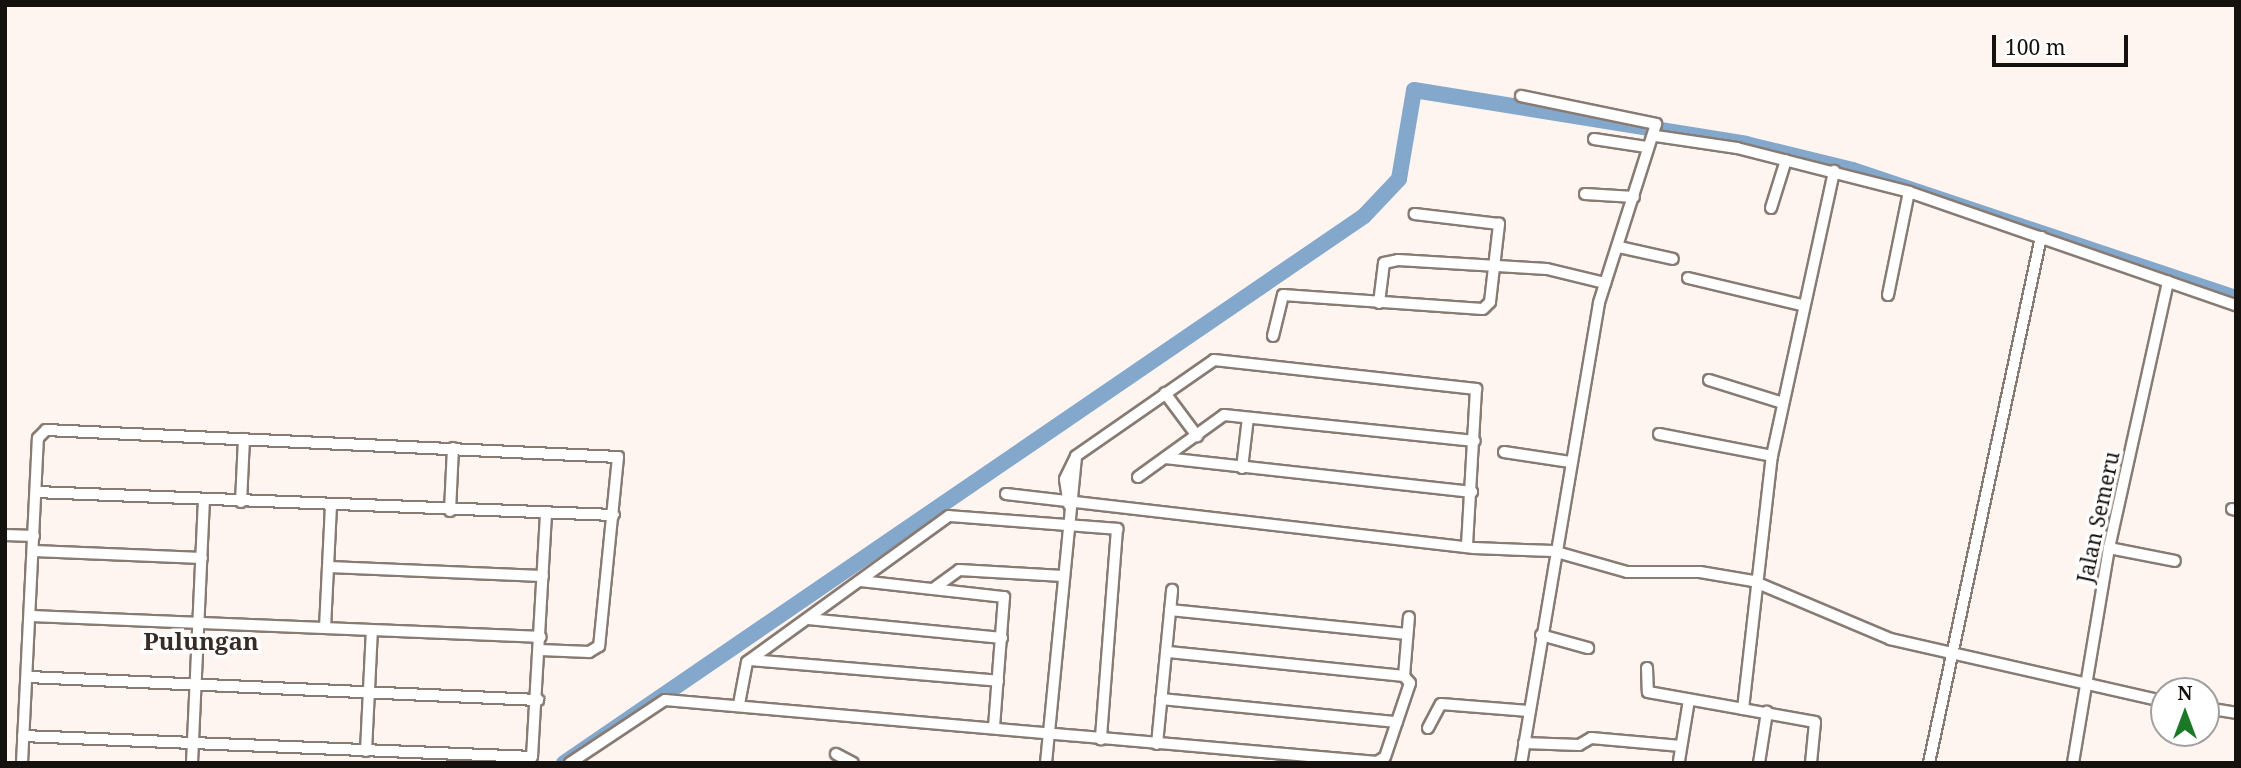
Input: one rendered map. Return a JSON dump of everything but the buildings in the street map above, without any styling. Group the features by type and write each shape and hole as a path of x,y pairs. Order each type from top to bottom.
{"street":[{"path":"1521,96 1909,192 2236,305"},
{"path":"1521,763 1553,556 1605,283 1619,247 1646,147 1656,131"},
{"path":"1594,139 1646,147"},
{"path":"1771,208 1786,160"},
{"path":"1743,709 1752,587 1772,456 1801,304 1834,172"},
{"path":"1888,295 1909,192"},
{"path":"1585,194 1633,197"},
{"path":"1273,337 1283,295 1483,309 1490,302 1499,223 1415,214"},
{"path":"1929,763 2041,237"},
{"path":"1619,247 1672,258"},
{"path":"1379,303 1384,263 1547,269 1605,283"},
{"path":"1688,278 1801,304"},
{"name":"Jalan Semeru","path":"2073,763 2109,548 2168,281"},
{"path":"1046,763 1076,456 1214,360 1472,387 1478,394 1467,543"},
{"path":"1709,380 1783,403"},
{"path":"1165,393 1197,436"},
{"path":"1138,477 1222,416 1475,441"},
{"path":"1242,468 1248,418"},
{"path":"22,763 38,438 46,430 618,457 614,515 607,524 598,646 589,652 540,650"},
{"path":"1659,434 1772,456"},
{"path":"241,502 243,439"},
{"path":"450,511 453,448"},
{"path":"1504,452 1570,462"},
{"path":"1165,458 1472,492"},
{"path":"36,492 546,515 614,515"},
{"path":"1006,494 1069,509 1121,531 1101,739"},
{"path":"192,763 204,501"},
{"path":"324,628 331,506"},
{"path":"739,704 750,660 949,516 1069,509 1467,543 1553,556 1627,572 1700,572 1752,587 1866,631 1950,658 2085,689 2150,699"},
{"path":"23,736 524,760 535,751 546,515"},
{"path":"5,534 34,536"},
{"path":"2109,548 2175,561"},
{"path":"34,551 202,558"},
{"path":"328,567 543,576"},
{"path":"933,589 959,569 1063,576"},
{"path":"861,582 1004,597 994,726"},
{"path":"1157,744 1172,590"},
{"path":"1170,610 1407,634"},
{"path":"30,615 541,637"},
{"path":"1404,676 1409,617"},
{"path":"808,619 1002,638"},
{"path":"366,751 372,630"},
{"path":"1541,635 1588,648"},
{"path":"570,763 653,703 739,704 1377,762 1397,722 1410,683 1404,676 1166,652"},
{"path":"750,660 998,681"},
{"path":"1647,668 1648,692 1815,722 1811,763"},
{"path":"28,677 196,682 537,700"},
{"path":"1161,699 1397,722"},
{"path":"1679,761 1689,700"},
{"path":"1428,728 1436,706 1461,704 1529,711"},
{"path":"1759,763 1767,712"},
{"path":"1524,743 1579,746 1591,738 1681,746"},
{"path":"836,754 852,757 853,763"}],"waterway":[{"path":"564,763 1364,216 1399,179 1414,90 1746,144 1853,170 2236,298"}],"district":[{"name":"Pulungan","path":"201,641"}]}
